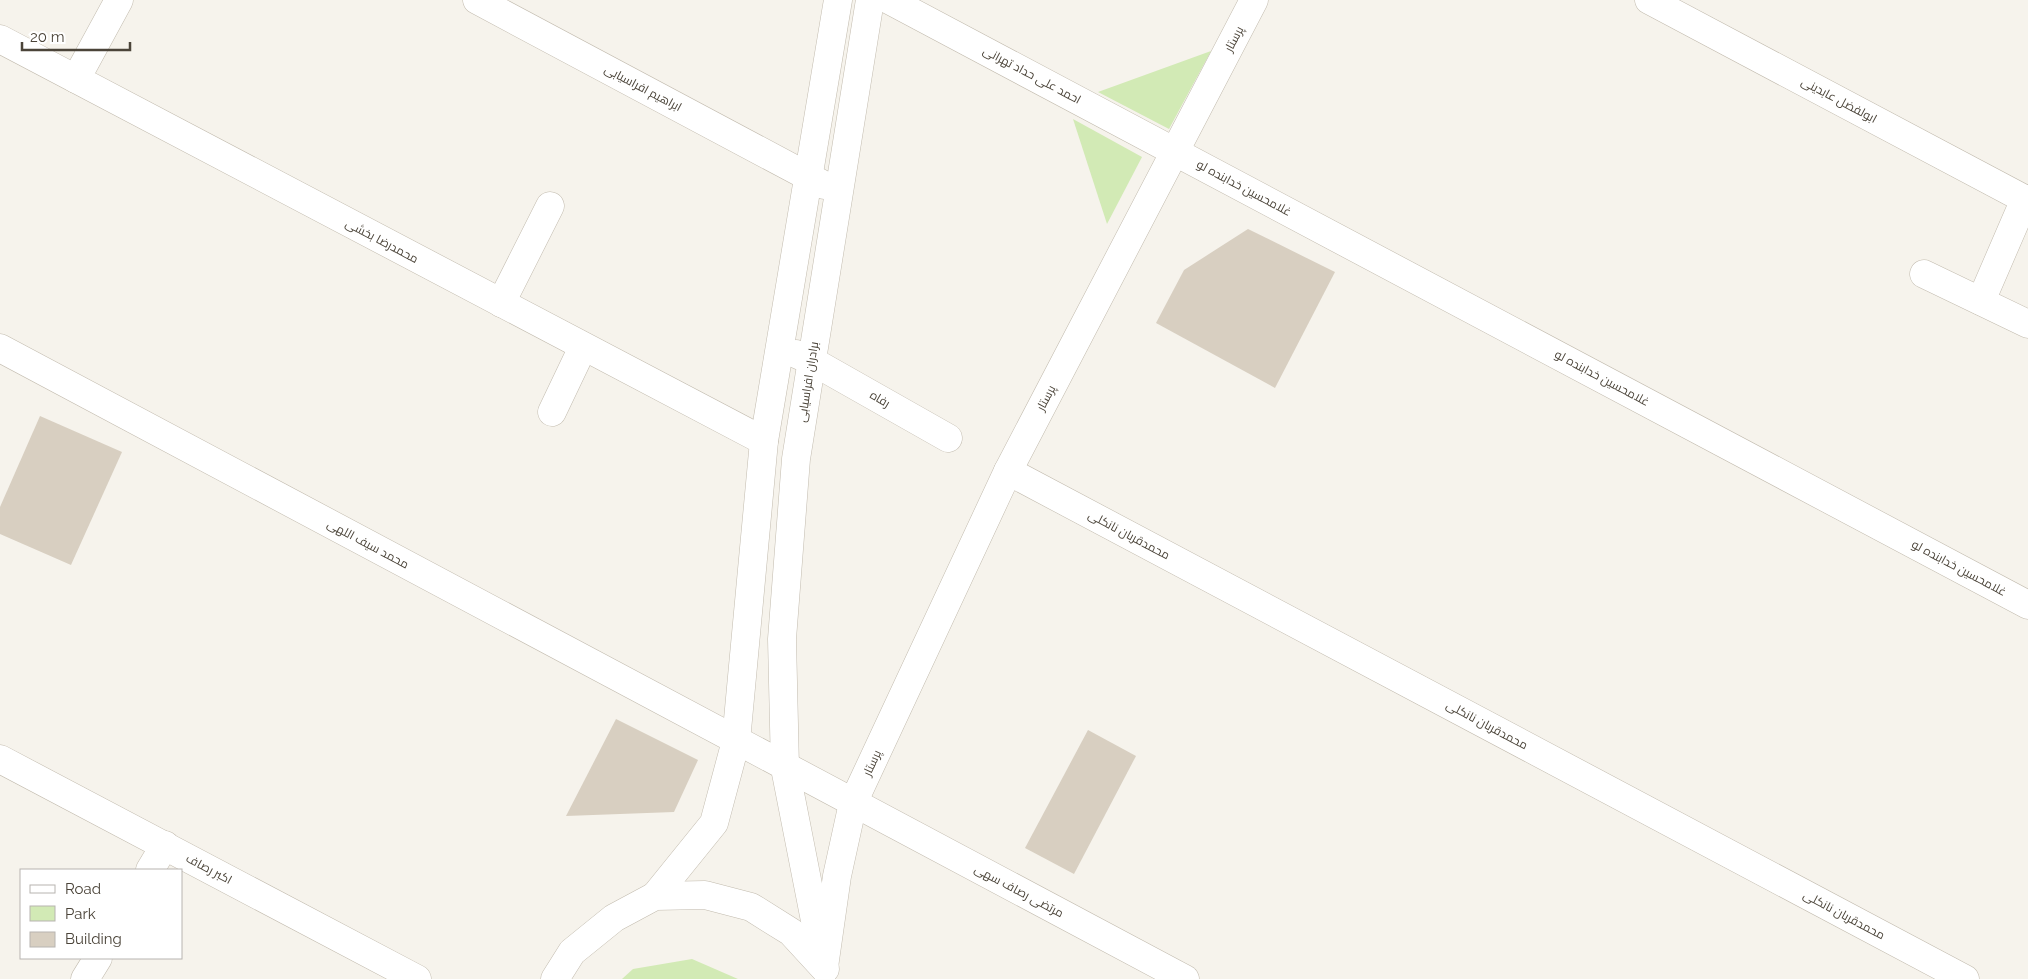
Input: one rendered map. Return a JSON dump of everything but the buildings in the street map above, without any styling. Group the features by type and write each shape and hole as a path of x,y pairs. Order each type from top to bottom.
{"street":[{"path":"76,79 119,0"},
{"name":"ابراهیم افراسیابی","path":"477,0 839,192"},
{"path":"555,979 572,952 614,918 655,896 714,824 736,741 764,442 810,177 838,0"},
{"name":"برادران افراسیابی","path":"827,973 785,768 782,639 796,459 870,0"},
{"name":"احمد علی حداد تهرانی","path":"889,0 1175,151"},
{"name":"پرستار","path":"827,973 837,876 853,803 1008,471 1254,0"},
{"name":"ابولفضل عابدینی","path":"1649,0 2027,200"},
{"name":"محمدرضا بخشی","path":"0,39 764,442"},
{"name":"غلامحسین خدابنده لو","path":"1175,151 2028,604"},
{"path":"1981,302 2027,200"},
{"path":"501,303 550,206"},
{"path":"1924,274 2028,324"},
{"path":"552,412 583,347"},
{"name":"محمد سیف اللهی","path":"0,348 785,768"},
{"name":"رفاه","path":"780,348 812,361 948,438"},
{"name":"محمدقربان نانکلی","path":"1008,471 1965,979"},
{"name":"اکبر رصاف","path":"0,759 417,979"},
{"name":"مرتضی رصاف سهی","path":"785,768 1185,979"},
{"path":"151,869 165,845"},
{"path":"655,896 705,895 751,907 790,932 827,973"},
{"path":"85,979 97,959"}],"green space":[{"path":"1211,51 1169,129 1098,92"},
{"path":"1073,119 1142,157 1107,224"},
{"path":"692,959 738,979 622,979 633,969"}]}
